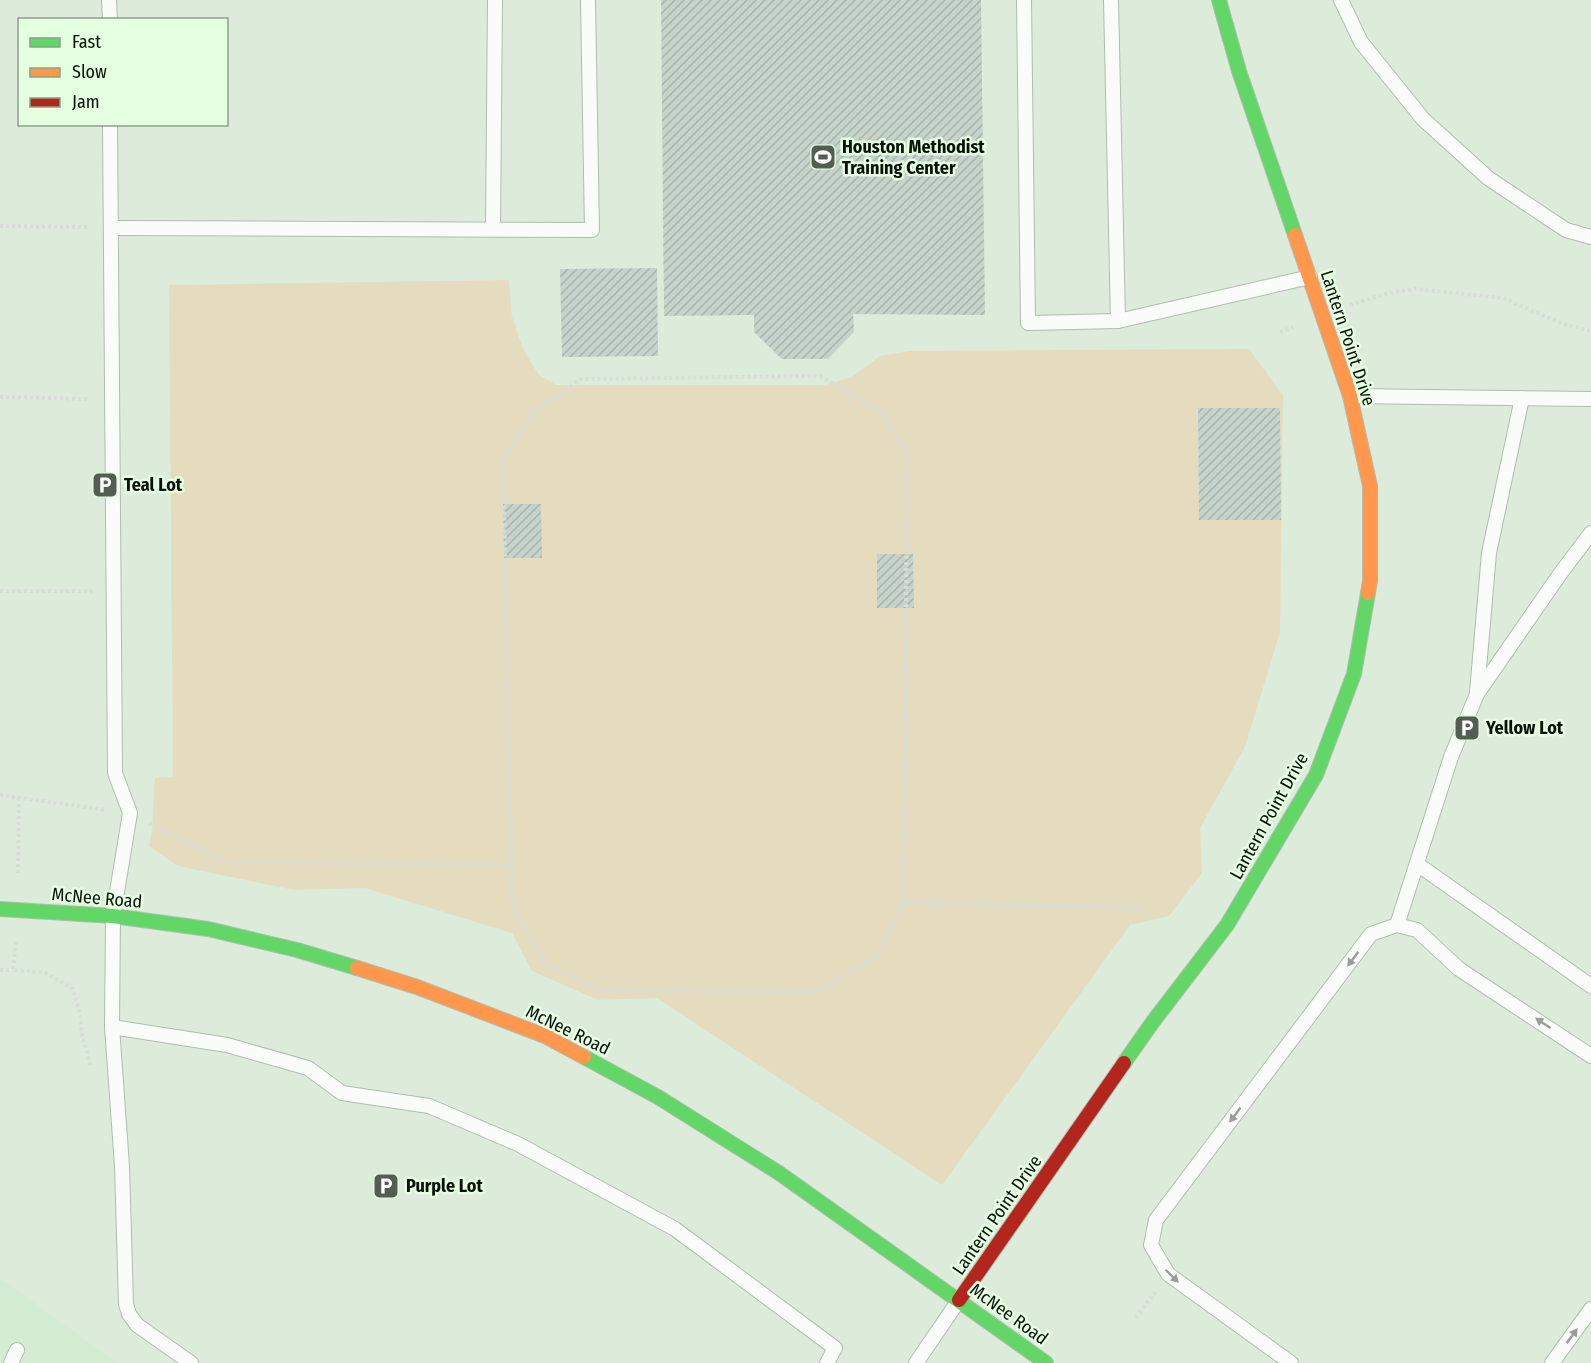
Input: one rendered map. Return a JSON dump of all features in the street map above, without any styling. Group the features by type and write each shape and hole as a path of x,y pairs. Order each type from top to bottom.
{"street":[{"name":"Lantern Point Drive","path":"959,1300 1152,1023 1227,925 1316,776 1354,674 1370,581 1370,486 1350,396 1239,71 1219,0"},
{"name":"McNee Road","path":"0,909 113,916 208,929 297,950 417,987 545,1036 658,1096 769,1167 1046,1363"}],"lane":[{"path":"109,0 110,18"},
{"path":"493,229 495,0"},
{"path":"111,228 592,230 588,0"},
{"path":"1024,0 1028,322 1118,321 1311,277"},
{"path":"1111,0 1118,321"},
{"path":"1341,0 1361,42 1423,119 1488,178 1566,230 1591,237"},
{"path":"110,126 116,773 130,813 113,916 112,1027 122,1166 126,1304 129,1314 137,1324 191,1363"},
{"path":"1350,396 1591,399"},
{"path":"1477,694 1489,552 1522,398"},
{"path":"1397,925 1451,757 1477,694 1591,533"},
{"path":"1417,864 1591,986"},
{"path":"1291,1363 1168,1274 1151,1245 1156,1220 1371,934 1397,925 1418,930 1459,969 1591,1056"},
{"path":"112,1027 227,1045 308,1068 342,1093 429,1106 518,1144 675,1229 836,1348 826,1363"},
{"path":"916,1363 959,1300"},
{"path":"1552,1363 1591,1309"}],"path":[{"path":"0,226 111,228"},
{"path":"1350,305 1388,293 1415,289 1503,298 1563,324 1591,331"},
{"path":"1280,332 1299,325"},
{"path":"820,376 878,410 907,453 904,902 877,956 816,992 600,990 546,964 512,905 503,459 533,412 581,379 820,376"},
{"path":"0,397 112,400"},
{"path":"0,591 113,591"},
{"path":"0,795 130,813 223,862 511,865"},
{"path":"18,873 19,798"},
{"path":"904,902 1141,908"},
{"path":"13,970 17,939"},
{"path":"0,970 46,973 73,989 80,1014 82,1036 93,1072"},
{"path":"1136,1318 1168,1274"}],"shaded area":[{"path":"509,280 512,317 524,351 539,375 556,385 825,385 852,377 880,356 909,351 1249,349 1283,395 1280,632 1245,747 1200,828 1202,873 1169,916 1130,925 942,1185 657,998 598,1000 532,971 512,933 365,888 294,890 178,866 149,846 155,778 173,777 169,285"},
{"path":"0,1278 74,1332 118,1363 0,1363"}],"building":[{"name":"Houston Methodist Training Center","path":"661,0 981,0 985,315 853,314 854,332 828,359 782,359 754,332 754,315 664,316"},
{"path":"657,268 658,356 562,357 560,269"},
{"path":"1198,408 1280,408 1281,520 1199,520"},
{"path":"503,504 541,504 542,558 504,558"},
{"path":"877,554 913,554 914,608 877,608"}],"traffic: fast":[{"path":"1219,0 1239,71 1295,235"},
{"path":"1124,1063 1227,925 1316,775 1354,674 1368,593"},
{"path":"0,909 113,916 208,929 297,950 357,968"},
{"path":"584,1057 658,1097 779,1173 1046,1363"}],"traffic: slow":[{"path":"1295,235 1350,396 1370,486 1368,593"},
{"path":"357,968 417,987 545,1036 584,1057"}],"traffic: jam":[{"path":"959,1300 1124,1063"}],"place":[{"name":"Houston Methodist Training Center","path":"823,157"},
{"name":"Teal Lot","path":"105,485"},
{"name":"Yellow Lot","path":"1467,728"},
{"name":"Purple Lot","path":"386,1186"}]}
